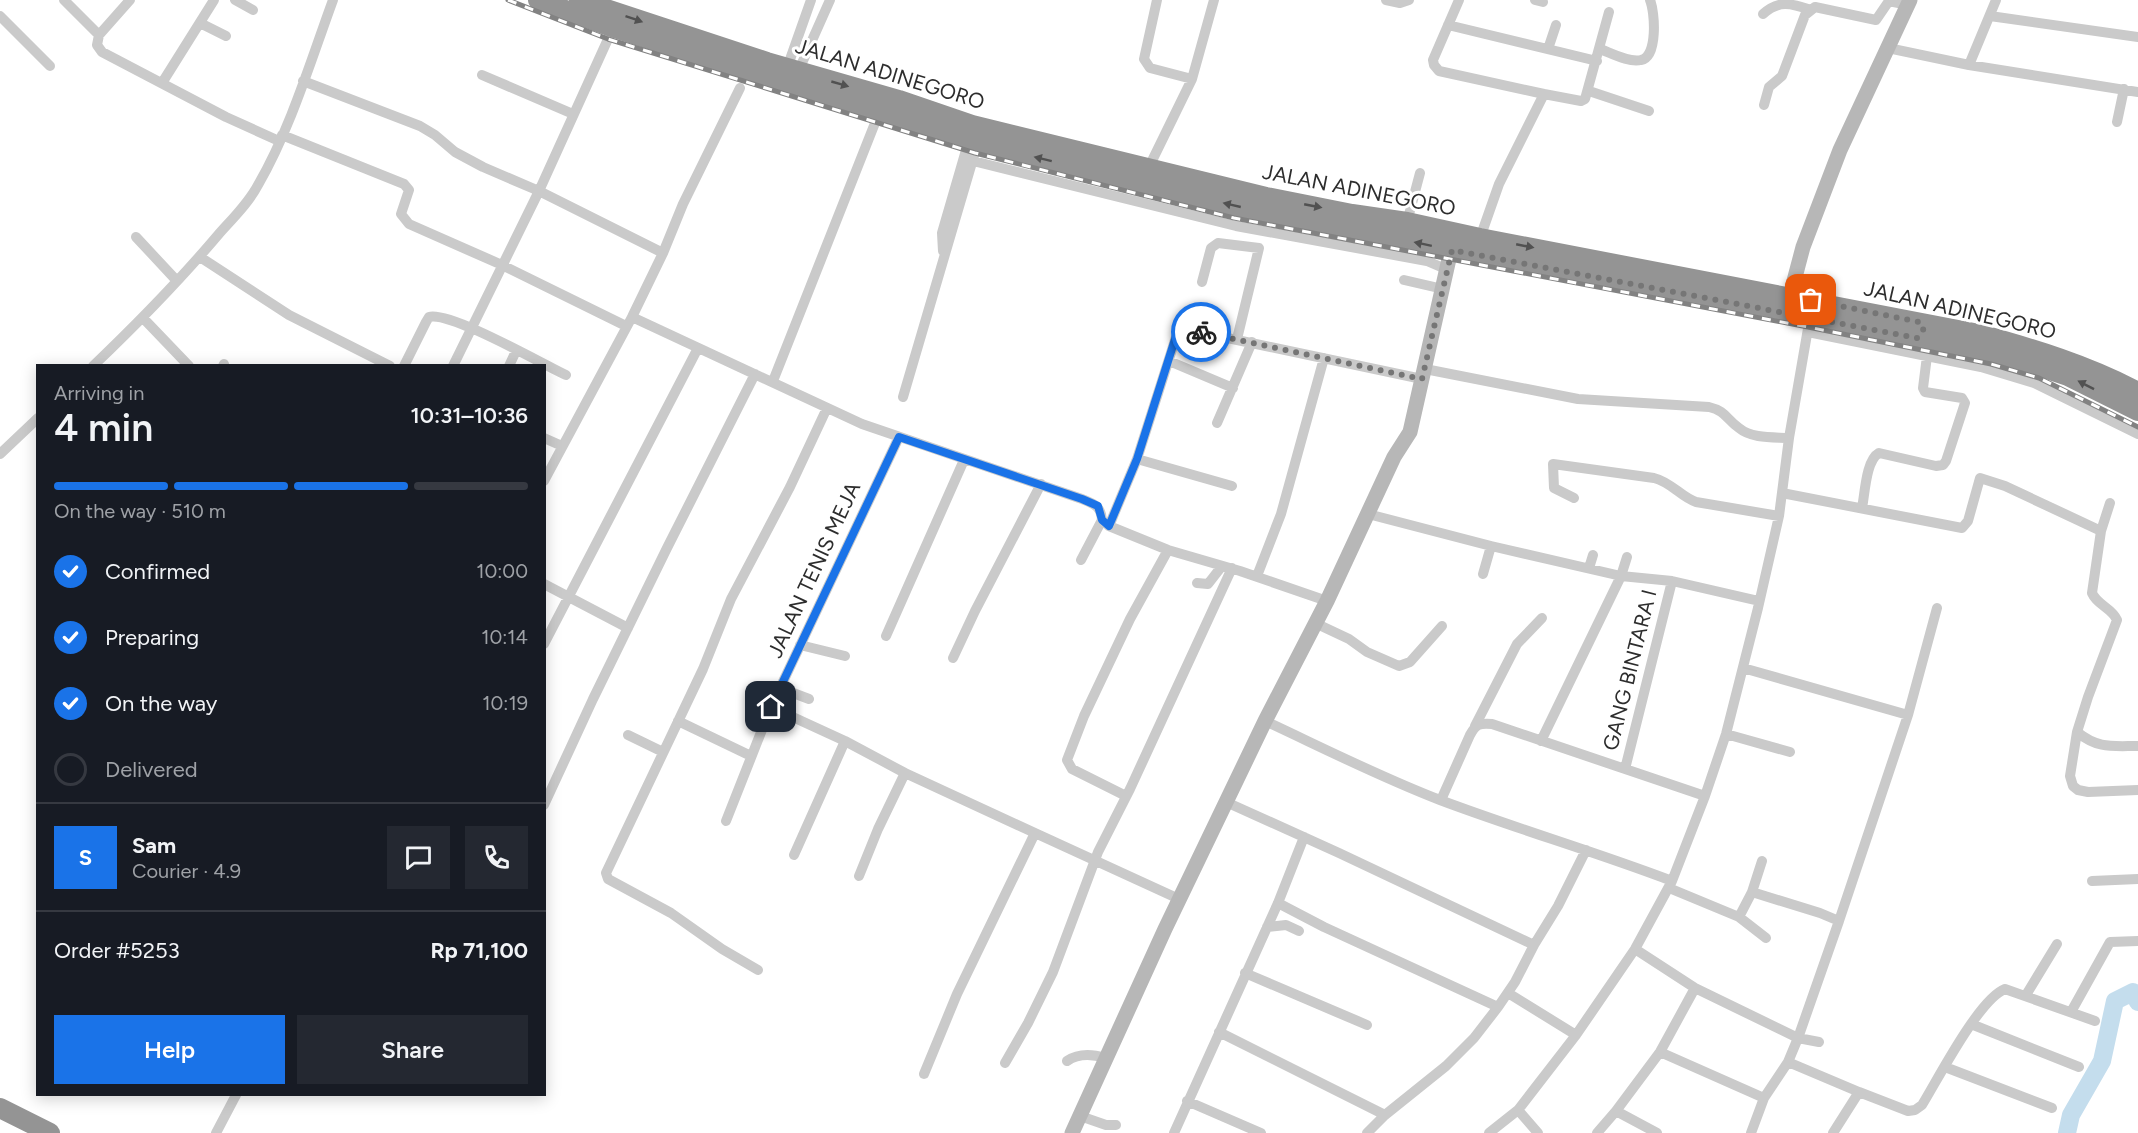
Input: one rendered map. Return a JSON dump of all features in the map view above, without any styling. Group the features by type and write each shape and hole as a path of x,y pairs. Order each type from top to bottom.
{"highway":[{"path":"538,0 612,27 766,70 973,148 1272,215 1452,250 1809,325 1918,330 1945,335 2068,376 2138,411"},
{"path":"579,0 736,61"},
{"name":"JALAN ADINEGORO","path":"766,70 793,70 899,100 972,125 1266,197 1790,296 1918,330"},
{"name":"JALAN ADINEGORO","path":"1945,335 2023,346 2073,362 2138,392"},
{"path":"0,1108 50,1133"},
{"path":"0,1122 23,1133"}],"street":[{"path":"64,0 99,36"},
{"path":"130,0 99,36 97,45 102,52 226,117 404,184 408,187 409,194 401,214 406,222 629,321 773,381 827,408 899,437 1041,484 1098,506 1106,523 1168,550 1257,576 1327,601"},
{"path":"162,83 214,0"},
{"path":"235,0 253,10"},
{"path":"95,364 143,318 200,257 258,186 303,81 333,0"},
{"path":"793,70 811,0"},
{"path":"793,70 830,0"},
{"path":"1157,0 1144,59 1146,64 1150,68 1192,79"},
{"path":"1148,169 1192,79 1214,0"},
{"path":"1386,0 1400,3 1409,0"},
{"path":"1460,0 1433,60 1439,71 1581,101 1585,99 1589,91 1609,12"},
{"path":"1600,49 1633,60 1646,58 1650,52 1654,20 1654,10 1650,0"},
{"path":"1970,65 1996,0"},
{"path":"1763,14 1769,6 1782,1 1811,10"},
{"path":"1764,105 1772,84 1779,81 1782,76 1805,15 1815,7 1876,20 1889,1 1909,2 1840,150 1803,247 1790,296"},
{"path":"0,16 50,66"},
{"path":"1990,16 2138,37"},
{"path":"200,23 226,36"},
{"path":"1448,25 1597,62"},
{"path":"1548,49 1556,25"},
{"path":"454,364 539,191 612,27"},
{"path":"1888,48 1970,65 2138,92"},
{"path":"482,75 573,114"},
{"path":"303,81 420,126 455,152 663,253"},
{"path":"546,477 663,253 683,204 740,88"},
{"path":"2117,122 2124,89"},
{"path":"1589,91 1649,111"},
{"path":"1480,238 1499,184 1544,94"},
{"path":"773,381 875,123 881,114"},
{"path":"903,398 944,254 942,233 973,148"},
{"path":"963,179 973,148"},
{"path":"973,148 1236,226 1427,261 1448,270"},
{"path":"1407,222 1420,173"},
{"path":"136,237 177,281"},
{"path":"1202,282 1211,248 1218,243 1259,248 1237,339"},
{"path":"1072,1133 1179,899 1265,721 1327,601 1394,457 1410,432 1452,250"},
{"path":"200,257 289,315 386,364"},
{"path":"1404,280 1443,289"},
{"path":"405,364 429,317 446,318 543,364"},
{"path":"143,318 187,364"},
{"path":"1489,1133 1518,1110 1576,1035 1635,949 1670,885 1705,796 1726,734 1743,668 1779,516 1789,438 1809,325 1927,356 1981,367 2034,383 2138,434"},
{"path":"1081,560 1106,523 1137,459 1176,336 1184,331 1237,339 1324,358 1578,399 1709,407 1724,412 1738,428 1749,433 1789,438"},
{"path":"1217,423 1252,342"},
{"path":"546,640 698,348"},
{"path":"510,364 516,351"},
{"path":"1862,508 1871,462 1876,454 1936,466 1943,465 1946,461 1965,403 1962,398 1925,392 1923,388 1927,356"},
{"path":"1257,576 1281,514 1324,358"},
{"path":"1169,361 1233,388"},
{"path":"546,365 566,375"},
{"path":"546,801 628,628 755,374"},
{"path":"758,970 722,949 671,913 606,877 607,869 703,669 731,599 790,487 827,408"},
{"path":"0,454 36,420"},
{"name":"JALAN TENIS MEJA","path":"726,821 771,707 899,437"},
{"path":"546,439 562,446"},
{"path":"1137,459 1232,486"},
{"path":"886,636 964,460"},
{"path":"1574,498 1554,488 1553,464 1654,478 1696,502 1779,516"},
{"path":"1782,492 1962,528 1968,521 1980,478 2005,486 2100,531"},
{"path":"953,658 1041,484"},
{"path":"2110,503 2100,531 2092,593 2095,599 2114,614 2117,620 2077,732 2070,776 2073,786 2078,790 2088,792 2138,790"},
{"path":"1368,514 1491,546 1622,576 1672,581 1759,601"},
{"path":"1483,574 1491,546"},
{"path":"1126,796 1072,770 1067,760 1084,716 1130,620 1168,550"},
{"path":"1589,568 1593,555"},
{"path":"1541,741 1622,576 1627,557"},
{"path":"1197,583 1208,584 1227,567"},
{"path":"1005,1063 1053,972 1095,861 1227,567"},
{"name":"GANG BINTARA I","path":"1625,768 1672,581"},
{"path":"546,585 628,628"},
{"path":"1751,1133 1764,1098 1788,1062 1798,1038 1908,715 1937,608"},
{"path":"1441,800 1474,727 1517,644 1542,618"},
{"path":"1315,623 1349,639 1375,656 1399,666 1410,662 1442,626"},
{"path":"800,645 845,656"},
{"path":"1743,668 1908,715"},
{"path":"780,688 809,699"},
{"path":"771,707 845,741 905,773 1179,899"},
{"path":"678,721 751,756"},
{"path":"1265,721 1384,778 1586,850 1670,885 1739,917 1766,938"},
{"path":"1474,727 1480,723 1491,724 1705,796"},
{"path":"2077,732 2100,746 2138,746"},
{"path":"1726,734 1790,752"},
{"path":"628,735 663,752"},
{"path":"794,855 845,741"},
{"path":"859,876 878,829 905,773"},
{"path":"1226,802 1534,945"},
{"path":"924,1074 957,993 1035,833"},
{"path":"1174,1133 1278,903 1304,837"},
{"path":"1366,1133 1446,1066 1474,1038 1508,993 1558,906 1586,850"},
{"path":"1739,917 1752,892 1762,861"},
{"path":"2092,881 2138,879"},
{"path":"1752,892 1839,921"},
{"path":"1278,903 1324,927 1498,1007"},
{"path":"1267,927 1286,925 1299,931"},
{"path":"2072,1012 2110,942 2138,941"},
{"path":"2026,995 2057,944"},
{"path":"1635,949 1695,988 1798,1038 1819,1042"},
{"path":"1245,973 1367,1025"},
{"path":"1597,1133 1660,1052 1695,988"},
{"path":"1788,1062 1908,1111 1915,1110 1922,1105 1971,1024 1998,992 2005,989 2026,995 2095,1021"},
{"path":"1508,993 1576,1035"},
{"path":"1971,1024 2079,1067"},
{"path":"1219,1032 1385,1115"},
{"path":"1660,1052 1764,1098"},
{"path":"1067,1061 1072,1057 1084,1055 1105,1058"},
{"path":"1945,1067 2052,1108"},
{"path":"1833,1133 1859,1092"},
{"path":"216,1133 235,1096"},
{"path":"1187,1101 1261,1133"},
{"path":"1518,1110 1538,1133"},
{"path":"1616,1111 1657,1133"},
{"path":"1080,1116 1106,1125 1116,1125"}],"waterway":[{"path":"2067,1133 2071,1115 2102,1061 2115,1001 2133,992 2138,1002"}],"railway":[{"path":"508,0 608,39 975,153 1234,218 1991,364 2039,378 2138,427"}],"way so far":[{"path":"1201,332 1422,379 1452,250 1917,338 1924,330 1923,325 1919,322 1811,300"}],"route":[{"path":"771,707 899,437 1082,499 1098,506 1102,520 1109,526 1137,459 1176,336 1189,330 1201,332"}]}
